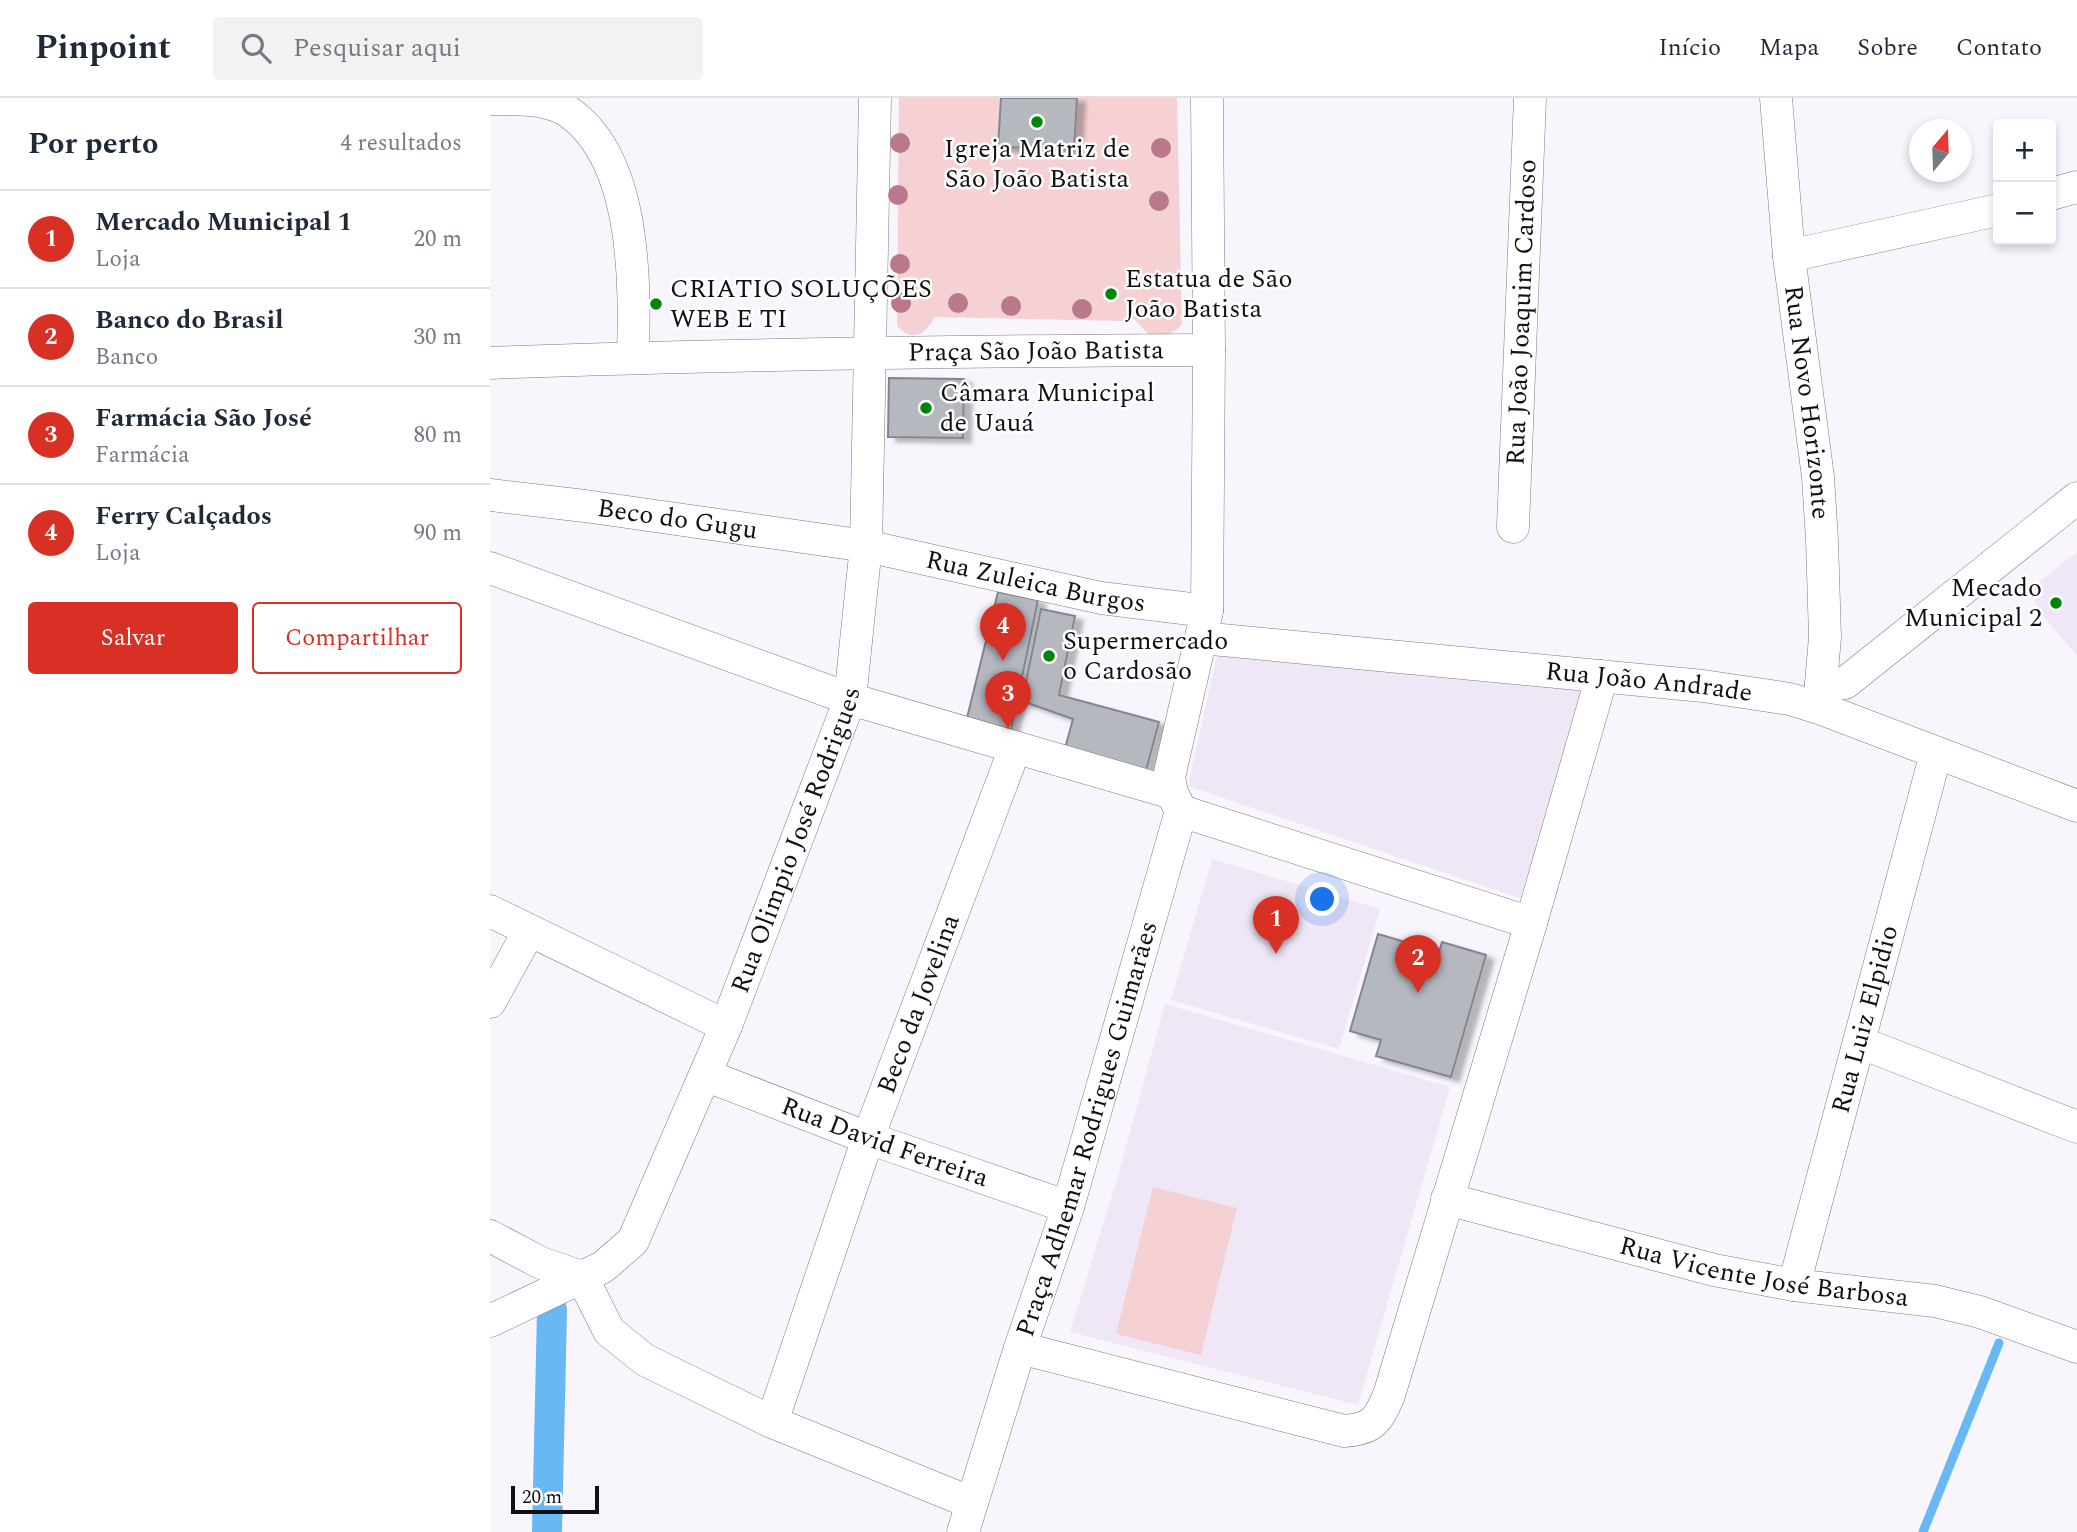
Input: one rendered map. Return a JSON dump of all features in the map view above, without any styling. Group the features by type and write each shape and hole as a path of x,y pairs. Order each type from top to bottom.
{"street":[{"name":"Praça São João Batista","path":"875,98 869,354 1209,350"},
{"path":"1207,98 1209,350"},
{"name":"Rua João Joaquim Cardoso","path":"1513,527 1530,98"},
{"name":"Rua Novo Horizonte","path":"1776,98 1789,256 1818,477 1825,637 1821,696"},
{"path":"505,99 536,100 562,108 583,125 600,145 611,168 626,221 631,257 634,358"},
{"path":"2056,193 2077,187"},
{"path":"1789,256 1993,211"},
{"name":"Praça Adhemar Rodrigues Guimarães","path":"1209,350 1204,624 1169,777 1176,802 1068,1207 1020,1348 1343,1431 1372,1425 1380,1418 1531,923 1602,676"},
{"path":"490,363 869,354"},
{"name":"Rua Olimpio José Rodrigues","path":"490,1321 603,1267 633,1241 726,1026 850,699 866,546 869,354"},
{"name":"Beco do Gugu","path":"490,495 866,546"},
{"path":"1821,696 1845,683 2077,498"},
{"name":"Rua Zuleica Burgos","path":"866,546 1101,597 1204,624"},
{"path":"490,568 850,699 1015,748 1531,923"},
{"name":"Rua João Andrade","path":"1204,624 1790,699 1821,696 1936,754 2077,806"},
{"name":"Beco da Jovelina","path":"772,1422 868,1138 1015,748"},
{"name":"Rua Luiz Elpidio","path":"1794,1285 1936,754"},
{"path":"490,911 726,1026"},
{"path":"490,1002 529,931"},
{"path":"1859,1042 2077,1128"},
{"name":"Rua David Ferreira","path":"705,1075 868,1138 1068,1207"},
{"name":"Rua Vicente José Barbosa","path":"1447,1199 1714,1270 1794,1285 1935,1301 1980,1312 2077,1347"},
{"path":"490,1236 541,1263 582,1277 608,1331 645,1360 967,1518 1020,1348"}],"shaded area":[{"path":"899,98 1177,98 1182,324 1168,334 1150,336 1134,319 1123,321 935,317 923,332 913,335 903,331 897,326"},
{"name":"Mecado Municipal 2","path":"2077,552 2077,656 2044,617 2028,590"},
{"path":"1218,651 1585,683 1531,902 1188,786"},
{"path":"1212,859 1380,909 1339,1049 1171,1000"},
{"path":"1165,1004 1450,1087 1358,1405 1070,1332 1117,1179"},
{"path":"1153,1187 1237,1208 1201,1355 1116,1334"}],"building":[{"name":"Igreja Matriz de São João Batista","path":"1001,98 1077,98 1074,149 998,147"},
{"name":"Câmara Municipal de Uauá","path":"889,378 964,379 963,438 888,437"},
{"path":"998,592 1038,600 1010,735 966,722"},
{"name":"Supermercado o Cardosão","path":"1041,609 1075,616 1059,695 1159,722 1145,774 1064,752 1073,719 1022,701"},
{"path":"1378,934 1439,952 1442,942 1486,955 1451,1077 1376,1056 1381,1040 1350,1031"}],"waterway":[{"path":"547,1532 552,1310"},
{"path":"1923,1532 1999,1343"}],"place":[{"name":"Igreja Matriz de São João Batista","path":"1037,122"},
{"name":"Estatua de São João Batista","path":"1111,294"},
{"name":"CRIATIO SOLUÇÕES WEB E TI","path":"656,304"},
{"name":"Câmara Municipal de Uauá","path":"926,408"},
{"name":"Mecado Municipal 2","path":"2056,603"},
{"name":"Supermercado o Cardosão","path":"1049,656"},
{"name":"Ferry Calçados","path":"1003,661"},
{"name":"Farmácia São José","path":"1008,729"},
{"name":"Mercado Municipal 1","path":"1276,954"},
{"name":"Banco do Brasil","path":"1418,993"}]}
